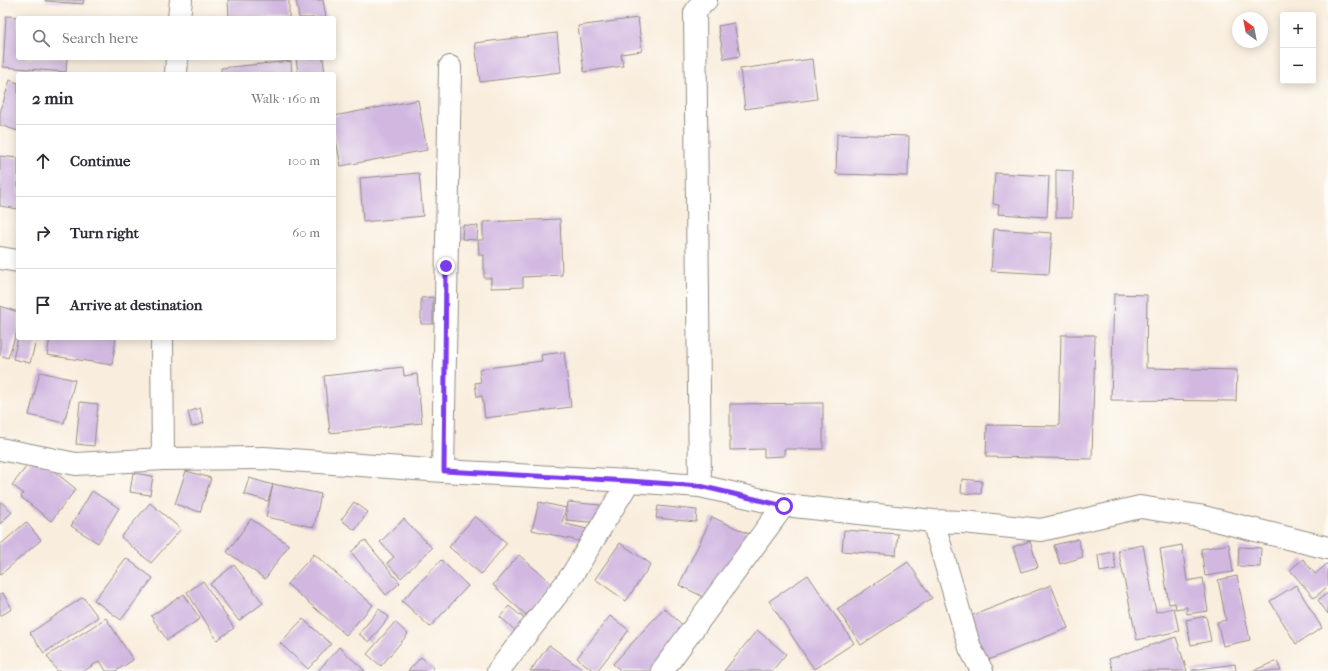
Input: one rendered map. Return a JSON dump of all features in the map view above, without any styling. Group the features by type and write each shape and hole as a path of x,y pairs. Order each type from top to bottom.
{"street":[{"path":"179,16 180,0"},
{"path":"700,486 695,14 702,2 706,0"},
{"path":"176,72 177,60"},
{"path":"444,471 450,67"},
{"path":"0,258 16,261"},
{"path":"162,340 163,459"},
{"path":"0,449 76,464 163,459 264,458 444,471 700,486 784,506 933,522 963,522 1041,530 1140,507 1198,516 1328,548"},
{"path":"498,671 572,575 629,481"},
{"path":"662,671 784,506"},
{"path":"933,522 970,648 982,671"}],"building":[{"path":"45,0 84,0 83,4"},
{"path":"228,0 289,0 289,16 229,16"},
{"path":"296,0 323,0 326,16 299,16"},
{"path":"6,16 16,17 16,60 67,60 66,72 3,67"},
{"path":"638,18 642,51 621,54 623,66 584,72 578,26"},
{"path":"734,23 740,56 724,59 718,26"},
{"path":"557,33 561,72 480,82 475,43"},
{"path":"812,59 817,99 745,109 740,69"},
{"path":"296,60 323,60 325,72 298,72"},
{"path":"291,61 292,72 221,72 221,68"},
{"path":"10,80 16,82 16,130 0,125 0,113"},
{"path":"418,100 427,150 341,166 336,140 336,116"},
{"path":"837,134 909,136 908,176 836,174"},
{"path":"0,156 16,158 16,209 0,206"},
{"path":"1056,170 1073,171 1072,217 1056,217"},
{"path":"419,173 423,216 363,222 360,178"},
{"path":"995,173 1049,176 1047,217 998,214 999,205 993,204"},
{"path":"560,219 562,275 523,277 523,287 491,288 491,278 484,278 484,255 479,255 478,240 483,240 483,222"},
{"path":"463,225 478,226 477,240 462,239"},
{"path":"994,229 1052,233 1049,274 991,271"},
{"path":"1114,294 1147,295 1146,368 1237,370 1236,401 1111,400"},
{"path":"433,297 433,324 421,324 421,298"},
{"path":"0,306 16,311 16,334 8,358 0,355"},
{"path":"1061,335 1095,335 1092,459 986,457 987,425 1059,426"},
{"path":"18,340 36,340 30,363 13,359"},
{"path":"50,340 116,340 112,365 47,355"},
{"path":"564,352 571,407 485,418 482,396 477,397 475,383 481,382 479,369 542,361 541,355"},
{"path":"403,367 404,376 417,374 422,423 330,433 324,376"},
{"path":"40,372 75,380 64,423 29,415"},
{"path":"80,402 98,404 94,446 76,444"},
{"path":"823,403 823,449 784,449 784,456 764,457 764,449 730,450 730,404"},
{"path":"200,408 204,423 192,427 188,412"},
{"path":"35,456 76,489 51,521 21,497 23,493 12,485"},
{"path":"186,471 211,478 200,512 175,504"},
{"path":"133,473 153,476 150,495 130,492"},
{"path":"249,478 273,485 268,501 244,494"},
{"path":"962,479 982,481 981,494 961,493"},
{"path":"273,484 321,494 314,527 266,517"},
{"path":"92,491 119,508 98,543 71,526"},
{"path":"0,501 12,512 0,524"},
{"path":"354,502 368,512 355,530 341,520"},
{"path":"539,502 566,508 562,523 587,529 583,542 532,530"},
{"path":"568,502 600,505 599,523 566,520"},
{"path":"150,503 181,529 151,563 121,537"},
{"path":"658,506 697,510 696,522 656,518"},
{"path":"475,516 507,543 481,574 449,547"},
{"path":"712,517 749,534 716,603 679,585"},
{"path":"251,519 289,545 265,579 227,552"},
{"path":"404,519 432,548 401,578 387,563 394,557 380,542"},
{"path":"26,522 41,540 0,575 0,545"},
{"path":"844,530 898,534 896,555 842,551"},
{"path":"1078,539 1083,557 1060,564 1054,545"},
{"path":"365,540 400,583 386,595 351,552"},
{"path":"1030,541 1038,567 1021,572 1013,547"},
{"path":"620,543 651,564 626,601 595,579"},
{"path":"1229,544 1233,572 1205,576 1201,549"},
{"path":"1143,545 1156,612 1174,608 1179,631 1137,640 1118,550"},
{"path":"1182,545 1187,581 1203,578 1208,611 1187,614 1187,607 1176,609 1175,603 1169,604 1160,549"},
{"path":"1239,547 1261,548 1260,567 1238,566"},
{"path":"1113,552 1116,569 1100,572 1098,555"},
{"path":"314,554 373,605 346,635 287,584"},
{"path":"519,555 553,585 526,615 493,585"},
{"path":"126,558 153,578 121,620 94,600"},
{"path":"1303,559 1315,574 1328,563 1328,586 1314,598 1290,570"},
{"path":"441,560 468,586 430,627 402,601"},
{"path":"908,562 932,598 861,645 837,609"},
{"path":"234,565 263,603 239,621 210,584"},
{"path":"808,575 854,643 814,669 769,601"},
{"path":"1237,576 1250,640 1223,646 1217,622 1226,620 1218,580"},
{"path":"203,581 234,628 217,640 187,592"},
{"path":"1051,585 1068,628 983,662 966,618"},
{"path":"1296,585 1322,628 1296,644 1270,601"},
{"path":"3,593 12,609 0,616 0,594"},
{"path":"1328,593 1328,614 1318,600"},
{"path":"184,594 200,619 167,640 151,616"},
{"path":"83,597 98,617 44,653 30,633"},
{"path":"509,606 526,620 516,631 500,617"},
{"path":"664,608 689,631 653,671 621,671 613,664"},
{"path":"379,609 389,617 369,642 359,634"},
{"path":"610,616 629,630 597,671 594,671 577,658"},
{"path":"1206,616 1211,641 1191,645 1186,620"},
{"path":"106,618 133,660 116,671 106,671 100,661 84,671 57,671 47,656"},
{"path":"303,619 331,644 308,669 280,643"},
{"path":"395,622 408,634 381,666 367,654"},
{"path":"757,630 786,654 772,671 724,671"},
{"path":"1176,637 1187,671 1113,671 1109,659"},
{"path":"549,645 584,671 530,671"},
{"path":"339,647 365,671 318,671"},
{"path":"421,657 434,668 431,671 408,671"},
{"path":"1277,661 1281,671 1252,671"},
{"path":"1235,664 1236,671 1192,671 1192,670"}],"route":[{"path":"446,266 444,471 700,486 784,506"}]}
